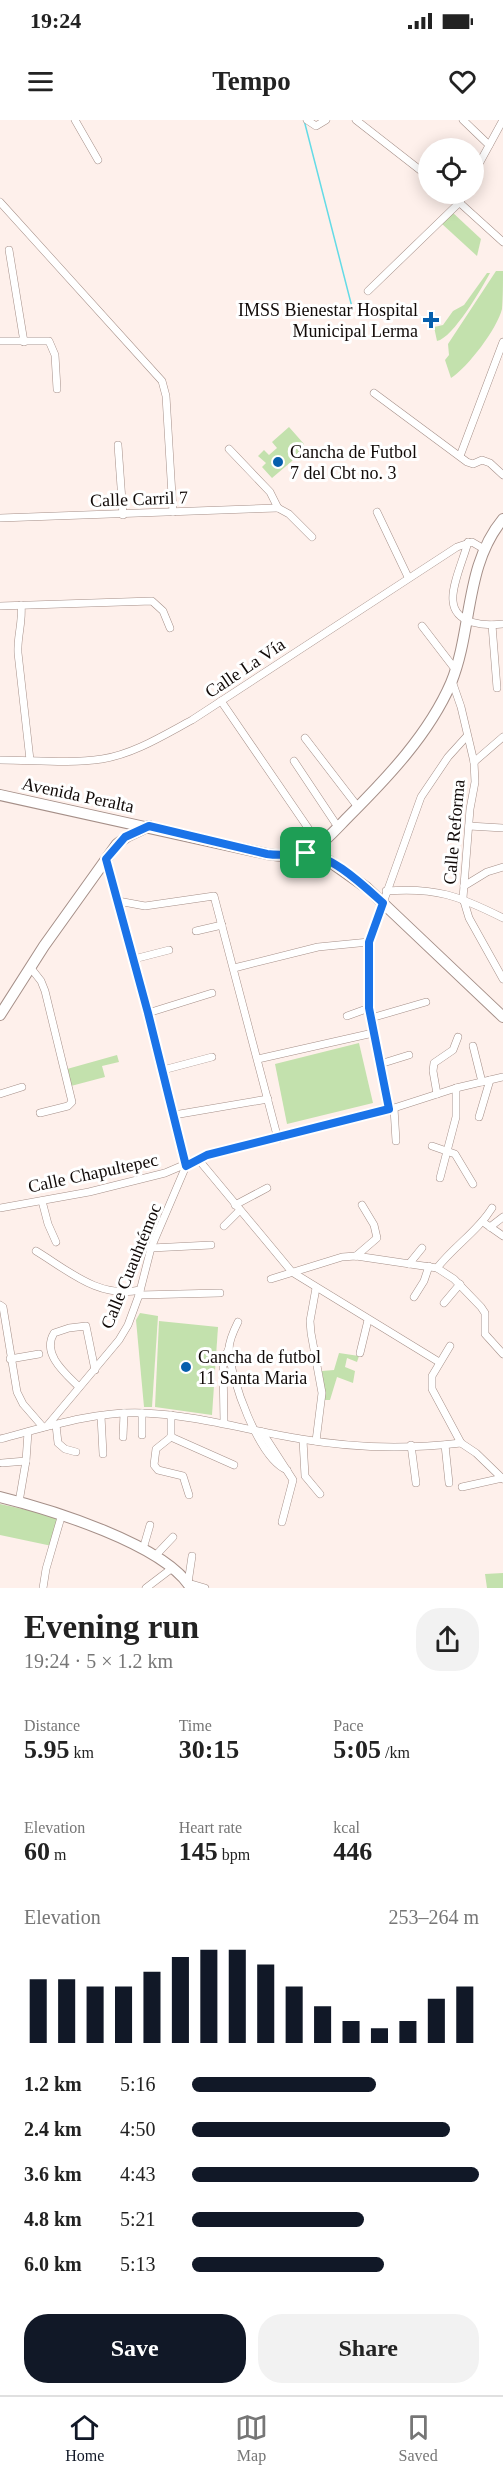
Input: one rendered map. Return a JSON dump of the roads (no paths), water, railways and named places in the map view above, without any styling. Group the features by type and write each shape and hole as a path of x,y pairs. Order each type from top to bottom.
{"main road":[{"path":"306,853 319,844 358,807 416,741 437,710 452,681 476,571 484,549 503,519"},
{"name":"Avenida Peralta","path":"0,795 149,826 267,854 278,856 306,853"},
{"path":"0,1015 30,967 106,859 125,837 149,826"},
{"path":"306,853 341,868 383,903 503,1017"},
{"path":"0,1497 62,1514 156,1555 189,1586"}],"street":[{"path":"75,120 98,160"},
{"path":"307,120 316,126 326,120"},
{"path":"356,120 418,168"},
{"path":"463,120 489,145"},
{"path":"484,154 502,120"},
{"path":"0,202 162,381 166,396 173,512"},
{"path":"368,291 458,204"},
{"path":"462,204 503,242"},
{"path":"9,250 24,342"},
{"path":"0,341 24,342 45,339 51,343 55,355 57,389"},
{"path":"460,456 503,342"},
{"path":"374,393 472,464 482,460 490,463 503,475"},
{"path":"118,445 123,514"},
{"path":"229,449 270,492 278,508 289,514 312,537"},
{"name":"Calle Carril 7","path":"0,518 278,508"},
{"path":"377,512 408,577"},
{"path":"484,549 468,542 452,601 457,611 465,619 480,625 503,624"},
{"name":"Calle La Vía","path":"0,760 104,759 166,735 408,577 468,542"},
{"path":"0,605 152,601 164,611 170,628"},
{"path":"21,605 22,623 18,637 18,653 30,760"},
{"path":"492,625 497,688"},
{"path":"422,626 455,669"},
{"name":"Calle Reforma","path":"452,681 461,707 474,762 475,782 463,898 469,918 503,979"},
{"path":"221,701 319,844"},
{"path":"396,1141 392,1108 380,1064 369,1008 369,942 421,797 448,757 467,736"},
{"path":"474,762 503,737"},
{"path":"305,738 358,807"},
{"path":"294,761 338,827"},
{"path":"469,826 503,828"},
{"path":"106,859 134,958 186,1166"},
{"path":"464,886 503,867"},
{"path":"386,891 408,889 432,891 463,898 503,918"},
{"path":"118,902 145,906 213,896 278,1139"},
{"path":"196,930 222,925"},
{"path":"234,968 318,947 369,942"},
{"path":"134,958 169,950"},
{"path":"30,967 41,981 45,991 72,1102 68,1106 39,1113"},
{"path":"148,1013 212,993"},
{"path":"371,1018 426,1002"},
{"path":"347,1016 369,1008"},
{"path":"258,1059 373,1033"},
{"path":"437,1094 434,1063 453,1050 458,1037"},
{"path":"473,1046 482,1082"},
{"path":"380,1064 410,1055"},
{"path":"163,1070 212,1057"},
{"name":"Calle Chapultepec","path":"0,1208 89,1192 186,1166 198,1159 503,1077"},
{"path":"479,1117 490,1080"},
{"path":"0,1094 22,1087"},
{"path":"440,1178 456,1117 456,1088"},
{"path":"174,1115 267,1099"},
{"path":"432,1146 448,1150 460,1160 473,1184"},
{"path":"198,1159 292,1272 439,1362"},
{"name":"Calle Cuauhtémoc","path":"45,1427 94,1370 128,1325 151,1248 186,1166"},
{"path":"224,1226 237,1208 267,1188"},
{"path":"42,1201 56,1242"},
{"path":"356,1256 377,1238 374,1225 362,1205"},
{"path":"487,1225 492,1208"},
{"path":"414,1297 433,1267 464,1238 503,1217"},
{"path":"487,1225 503,1236"},
{"path":"151,1248 211,1245"},
{"path":"409,1264 422,1248"},
{"path":"36,1251 100,1289 113,1292 220,1293"},
{"path":"271,1279 342,1257 356,1256 433,1267 460,1284 481,1306 485,1313 485,1334 503,1354"},
{"path":"444,1303 460,1284"},
{"path":"316,1288 310,1321 310,1333 322,1393 316,1441"},
{"path":"0,1305 3,1307 17,1392 23,1404 45,1427"},
{"path":"360,1353 368,1320"},
{"path":"224,1423 223,1362 238,1322"},
{"path":"79,1387 60,1369 54,1359 50,1343 54,1333 86,1326 94,1370"},
{"path":"450,1346 432,1376 432,1389 461,1443 476,1453 503,1479"},
{"path":"229,1348 247,1415 254,1430 270,1455 287,1470"},
{"path":"10,1359 39,1354"},
{"path":"123,1437 124,1413"},
{"path":"0,1440 45,1427 102,1416 142,1413 224,1423 303,1440 366,1447 461,1443"},
{"path":"142,1413 142,1435"},
{"path":"171,1415 171,1437"},
{"path":"102,1416 103,1454"},
{"path":"56,1425 58,1443 65,1449 76,1452"},
{"path":"19,1502 28,1432"},
{"path":"262,1432 287,1470 293,1486 282,1522"},
{"path":"171,1437 234,1465"},
{"path":"171,1437 156,1449 154,1465 158,1470 183,1476 189,1495"},
{"path":"303,1440 305,1476 320,1494"},
{"path":"444,1445 449,1484"},
{"path":"411,1446 416,1483"},
{"path":"2,1463 26,1461"},
{"path":"462,1487 503,1479"},
{"path":"43,1588 46,1569 62,1514"},
{"path":"143,1549 150,1525"},
{"path":"156,1555 173,1538"},
{"path":"192,1556 189,1586 205,1588"},
{"path":"146,1588 171,1569"}],"waterway":[{"path":"304,120 353,311"}],"place":[{"name":"IMSS Bienestar Hospital Municipal Lerma","path":"431,320"},
{"name":"Cancha de Futbol 7 del Cbt no. 3","path":"278,462"},
{"name":"Cancha de futbol 11 Santa Maria","path":"186,1367"}]}
